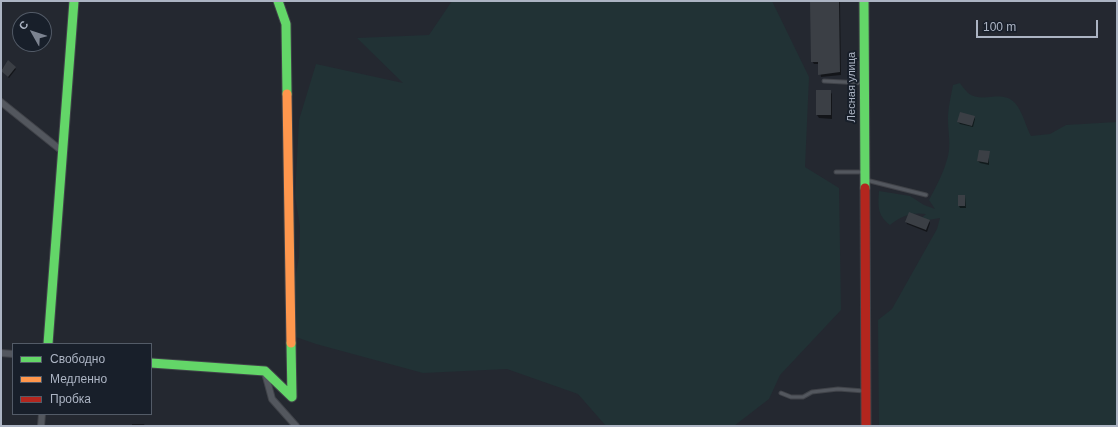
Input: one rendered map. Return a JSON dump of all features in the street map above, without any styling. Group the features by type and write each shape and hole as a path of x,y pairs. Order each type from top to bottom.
{"street":[{"path":"48,343 74,1"},
{"path":"152,363 265,371 292,397 286,24 278,1"},
{"name":"Лесная улица","path":"864,1 866,426"},
{"path":"1,102 62,151"},
{"path":"1,353 12,354"},
{"path":"265,371 272,399 296,426"},
{"path":"41,426 42,415"}],"lane":[{"path":"824,81 864,83"},
{"path":"836,172 865,176 926,195"},
{"path":"781,393 791,397 803,397 812,392 838,389 866,391"}],"shaded area":[{"path":"452,1 772,1 809,77 805,167 839,188 841,310 780,375 769,399 734,426 606,426 578,394 507,369 423,373 316,344 287,334 290,305 299,257 300,226 295,196 299,120 316,64 403,83 357,38 429,35"},
{"path":"960,83 968,93 974,96 1004,97 1010,99 1020,110 1031,136 1050,134 1066,125 1117,122 1117,426 879,426 878,320 892,309 937,229 940,218 917,222 926,214 911,214 898,219 890,225 883,218 879,210 879,191 910,196 924,205 935,209 929,200 942,173 948,156 948,115 950,102 953,85"}],"building":[{"path":"810,1 839,1 840,72 818,75 818,62 811,62"},
{"path":"8,60 16,67 8,77 1,71"},
{"path":"816,90 831,90 831,115 816,115"},
{"path":"960,112 975,116 972,126 957,122"},
{"path":"979,150 990,151 988,163 977,161"},
{"path":"958,195 965,195 965,206 958,206"},
{"path":"909,212 930,220 926,230 905,222"}],"traffic: fast":[{"path":"48,343 74,1"},
{"path":"278,1 286,24 287,94"},
{"path":"864,1 865,188"},
{"path":"152,363 265,371 292,397 291,343"}],"traffic: slow":[{"path":"287,94 291,343"}],"traffic: jam":[{"path":"865,188 866,426"}]}
